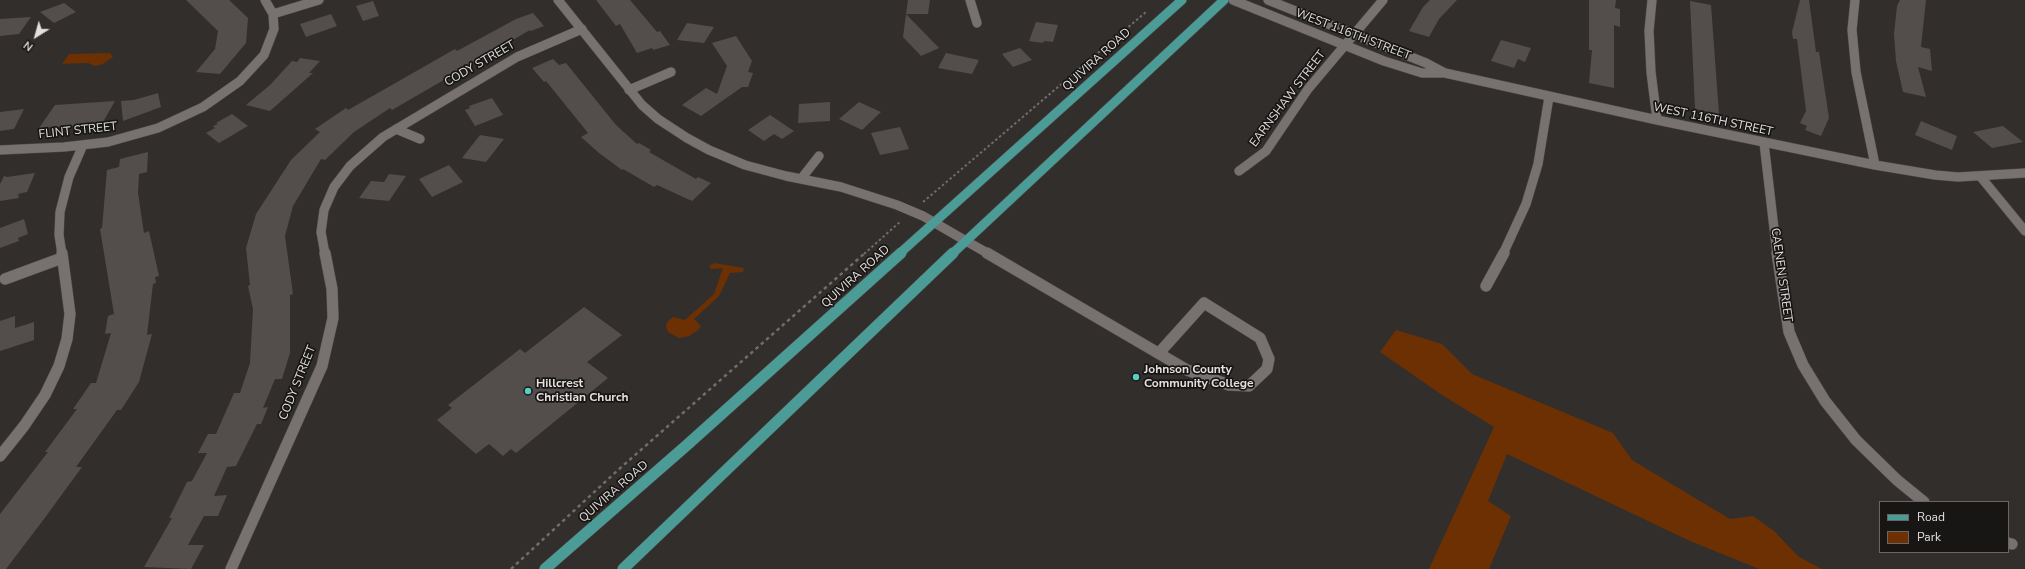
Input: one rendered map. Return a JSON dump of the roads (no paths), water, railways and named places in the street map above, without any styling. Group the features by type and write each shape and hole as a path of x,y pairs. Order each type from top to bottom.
{"main road":[{"name":"QUIVIRA ROAD","path":"545,569 687,445 936,223 1182,0"},
{"path":"623,569 966,241 1224,0"}],"street":[{"name":"FLINT STREET","path":"0,150 108,142 152,130 189,114 217,98 240,81 264,55 273,37 274,21 273,14 265,0"},
{"path":"273,14 319,0"},
{"path":"558,0 629,90 658,119 709,150 746,165 869,195 913,211 936,223 966,241 1159,354 1187,370 1230,385 1249,386 1267,369 1269,359 1260,338 1204,303 1159,354"},
{"path":"970,0 977,24"},
{"name":"WEST 116TH STREET","path":"1233,0 1384,61 1422,72 1445,73 1549,97 1875,165 1935,175 1980,176 2025,173"},
{"name":"WEST 116TH STREET","path":"1268,0 1352,35 1426,63 1445,73"},
{"name":"EARNSHAW STREET","path":"1239,171 1266,151 1308,89 1383,0"},
{"path":"1652,0 1649,31 1651,72 1657,120"},
{"path":"1855,0 1852,30 1856,72 1875,165"},
{"name":"CODY STREET","path":"231,569 322,366 333,318 332,289 321,232 326,204 334,187 350,166 371,146 396,129 517,57 582,29"},
{"path":"629,90 671,72"},
{"path":"1486,286 1509,243 1526,204 1538,164 1549,97"},
{"path":"396,129 420,139"},
{"name":"CAENEN STREET","path":"1764,143 1783,300 1789,332 1803,365 1825,401 1856,440 1897,480 1923,501"},
{"path":"0,456 24,426 45,395 59,366 67,339 70,314 59,235 60,212 68,177 83,145"},
{"path":"801,179 819,156"},
{"path":"1980,176 2025,231"},
{"path":"5,279 62,258"}],"place":[{"name":"Johnson County Community College","path":"1136,377"},
{"name":"Hillcrest Christian Church","path":"528,391"}]}
